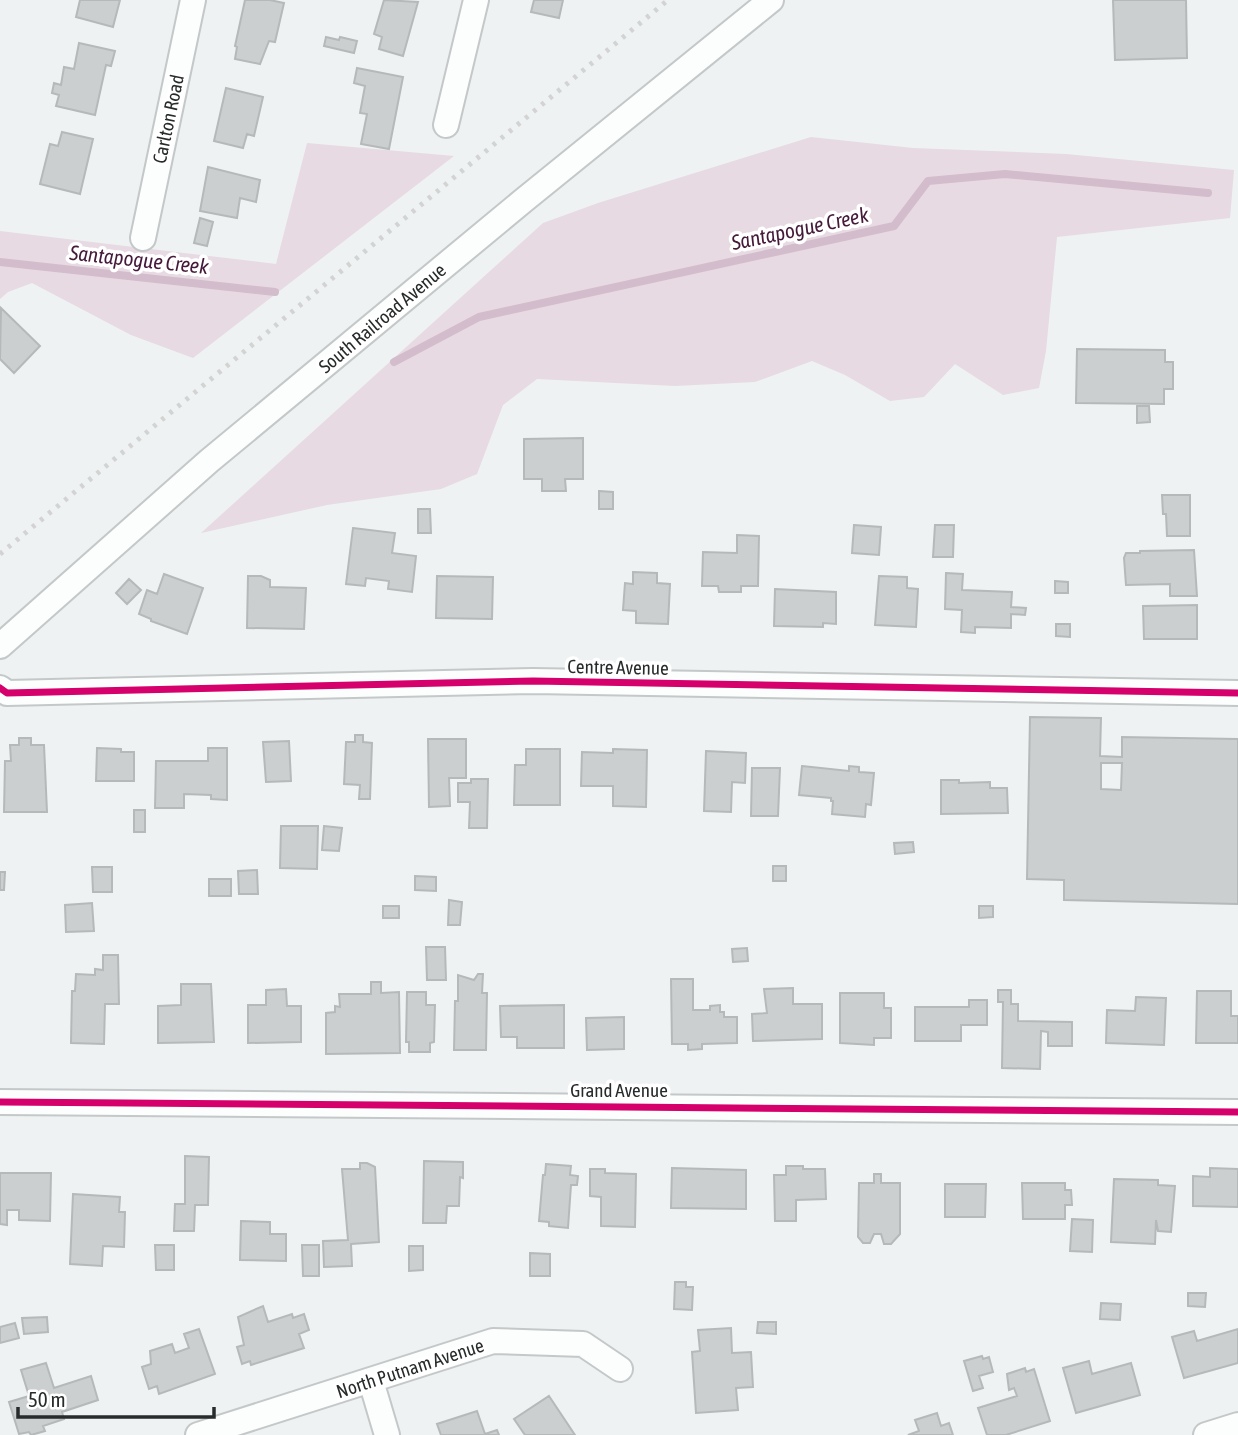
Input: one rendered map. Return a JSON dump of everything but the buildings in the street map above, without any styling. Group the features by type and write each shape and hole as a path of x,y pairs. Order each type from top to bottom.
{"street":[{"name":"Carlton Road","path":"143,238 193,0"},
{"path":"446,125 476,0"},
{"name":"South Railroad Avenue","path":"0,646 209,461 771,0"},
{"name":"Centre Avenue","path":"0,688 7,693 533,681 1238,693"},
{"name":"Grand Avenue","path":"0,1102 1238,1112"},
{"name":"North Putnam Avenue","path":"198,1435 493,1341 583,1344 620,1369"},
{"path":"371,1381 387,1435"},
{"path":"1206,1435 1238,1425"}],"shaded area":[{"path":"811,137 913,148 1066,154 1234,170 1230,218 1057,237 1046,351 1039,388 1003,395 955,364 924,397 890,401 845,375 812,361 755,382 675,386 537,379 503,405 477,474 441,489 327,505 201,533 543,223 598,203"},
{"path":"307,143 454,156 193,358 131,335 32,283 8,292 0,299 0,231 276,264"}],"waterway":[{"name":"Santapogue Creek","path":"394,362 479,317 894,226 928,181 1005,174 1208,193"},
{"name":"Santapogue Creek","path":"0,262 275,292"}],"railway":[{"path":"0,554 668,0"}],"cycle path":[{"path":"0,688 7,693 533,681 1238,693"},
{"path":"0,1102 1238,1112"}]}
